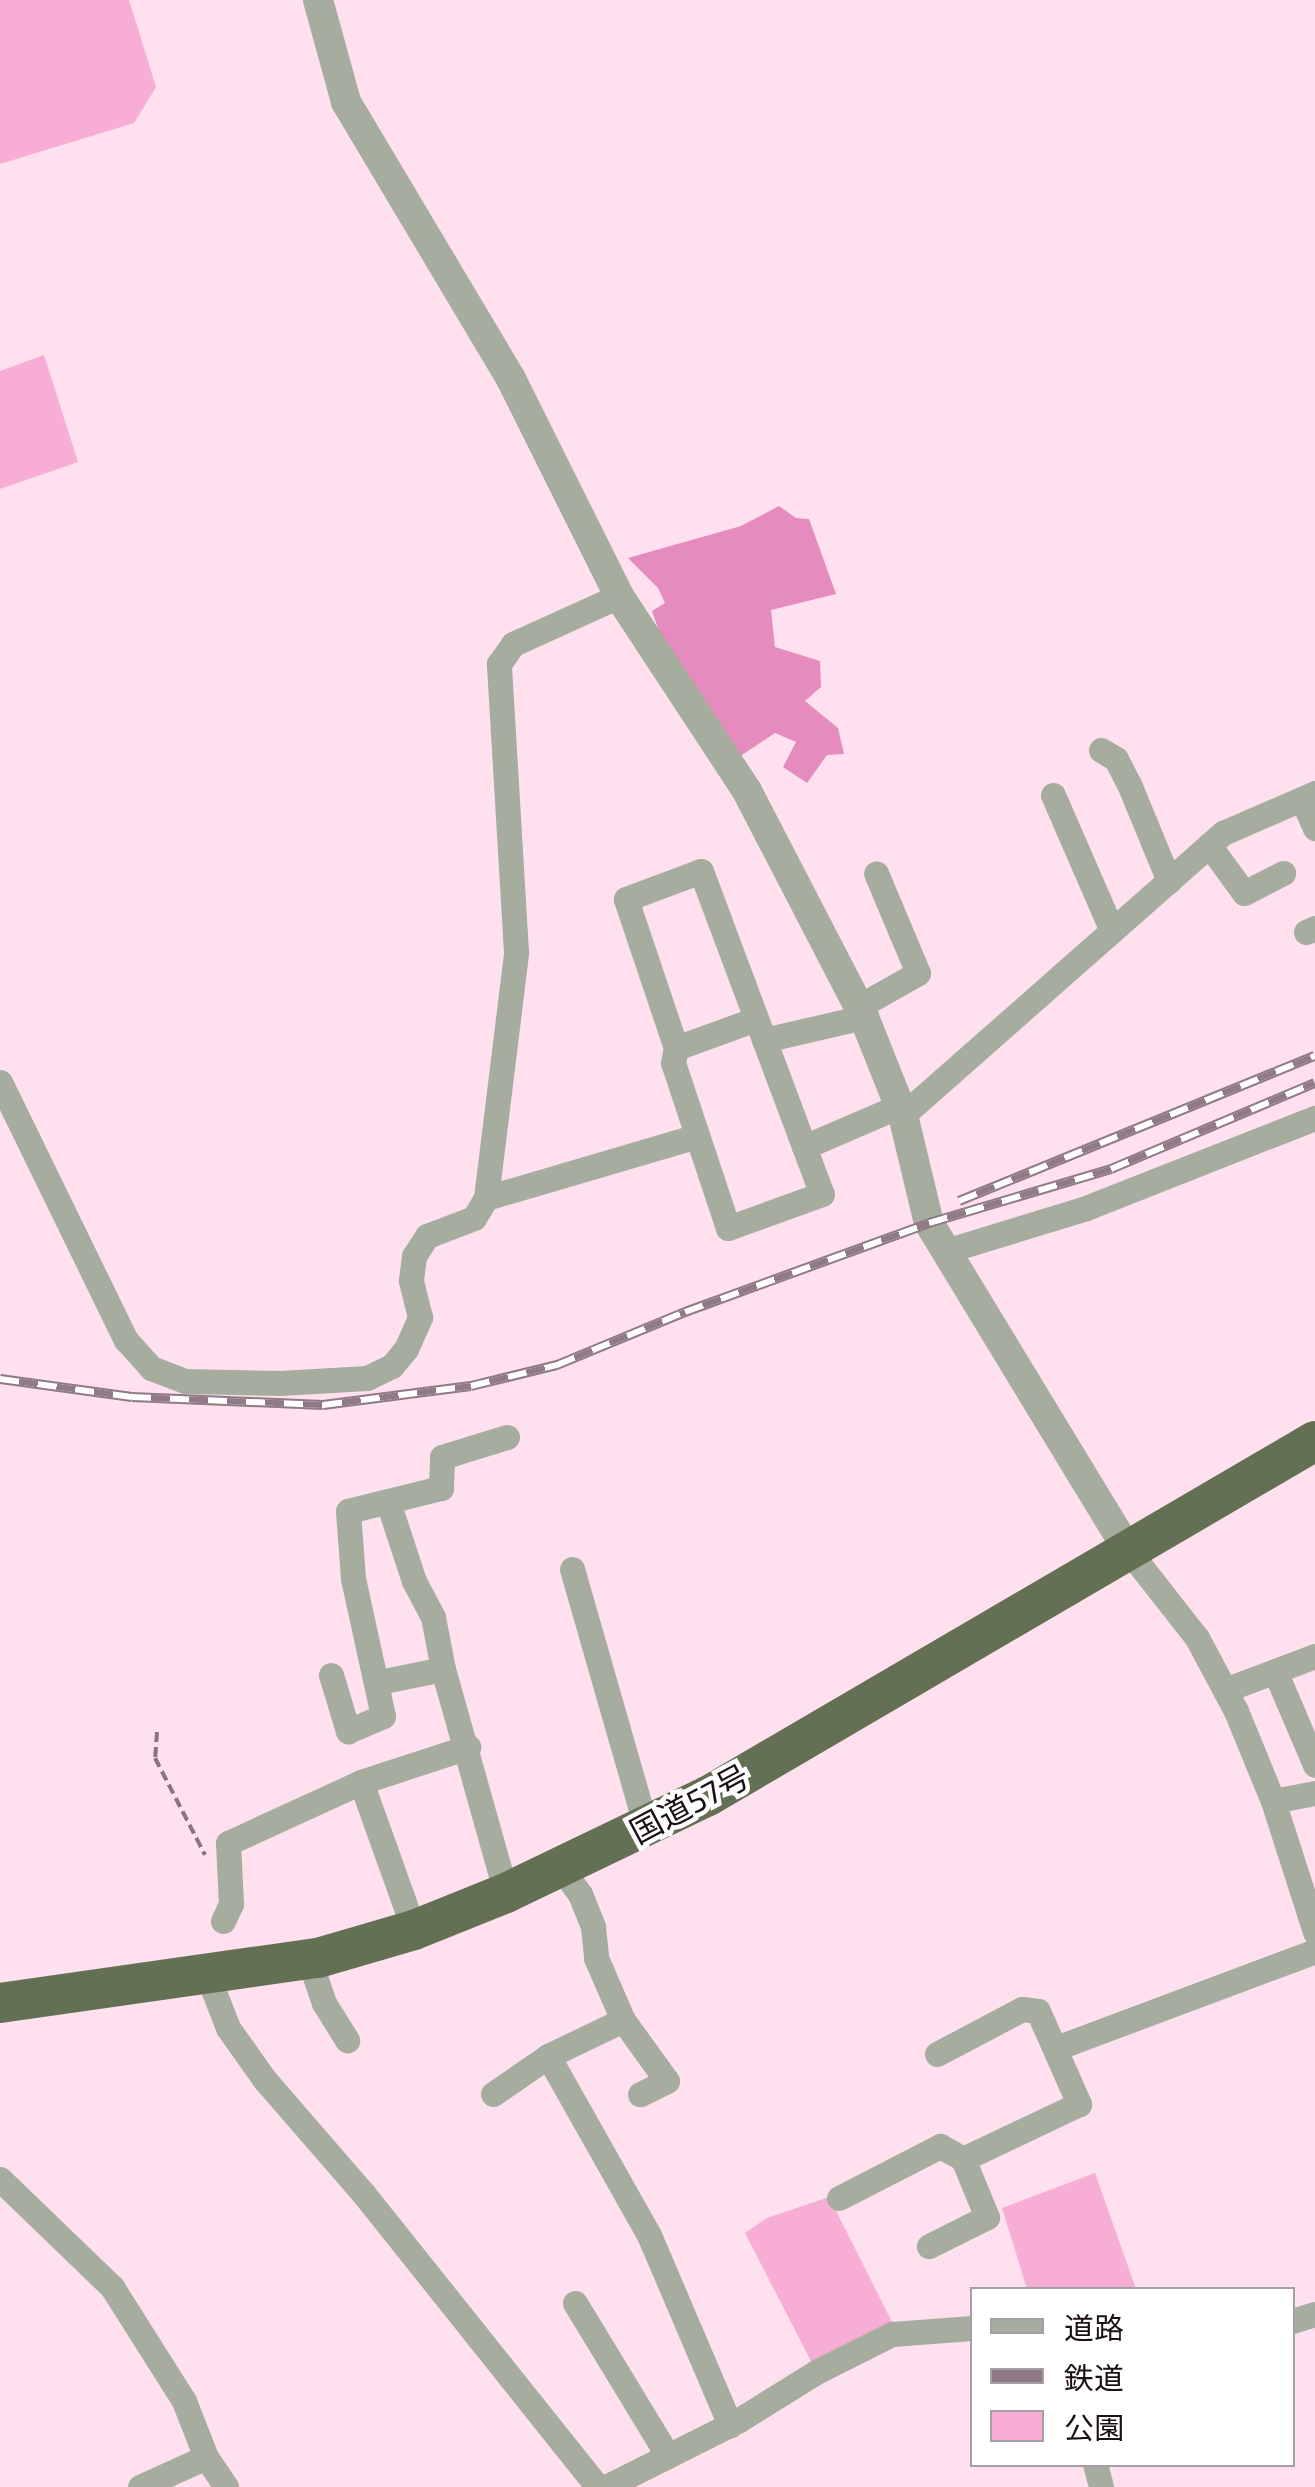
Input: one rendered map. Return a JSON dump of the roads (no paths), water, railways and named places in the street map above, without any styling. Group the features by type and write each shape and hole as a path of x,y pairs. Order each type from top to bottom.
{"highway":[{"name":"国道57号","path":"0,2003 310,1959 414,1930 506,1893 646,1827 1315,1440"}],"street":[{"path":"318,0 346,102 511,379 619,596 747,790 861,1012 901,1110 929,1223 949,1250 1128,1550 1197,1638 1225,1690 1273,1802 1315,1932"},
{"path":"0,1082 126,1340 151,1368 185,1381 367,1378 392,1366 406,1350 420,1317 411,1280 414,1256 427,1236 474,1218 486,1198 516,952 500,664 513,644 619,596"},
{"path":"1100,750 1116,759 1169,881"},
{"path":"1053,796 1112,931"},
{"path":"804,1147 901,1110 1223,834 1308,796 1315,828"},
{"path":"1209,845 1244,892 1283,872"},
{"path":"700,871 760,1029 822,1194 728,1228 673,1063 676,1048 626,899 700,871"},
{"path":"676,1048 861,1012 918,973 876,873"},
{"path":"949,1250 1086,1208 1315,1118"},
{"path":"486,1198 697,1136"},
{"path":"330,1676 348,1731 383,1716 379,1682 353,1578 348,1512 441,1488 442,1457 506,1437"},
{"path":"388,1502 414,1581 433,1617 443,1670 468,1747 506,1893"},
{"path":"572,1569 646,1827"},
{"path":"1225,1690 1315,1656"},
{"path":"379,1682 443,1670"},
{"path":"1275,1671 1315,1765"},
{"path":"223,1921 231,1904 228,1843 361,1782 468,1747"},
{"path":"361,1782 414,1930"},
{"path":"1273,1802 1315,1792"},
{"path":"561,1868 580,1894 593,1927 596,1958 623,2020 667,2080 640,2094"},
{"path":"1056,2048 1315,1951"},
{"path":"310,1959 324,2004 346,2040"},
{"path":"207,1974 228,2028 265,2080 363,2193 602,2487 730,2424 818,2371 892,2334 970,2328"},
{"path":"937,2054 1022,2009 1038,2011 1080,2104 963,2159"},
{"path":"493,2094 548,2056 623,2020"},
{"path":"548,2056 649,2236 730,2424"},
{"path":"840,2198 940,2146 963,2159 988,2217 930,2246"},
{"path":"0,2179 112,2288 184,2401 206,2457 226,2487"},
{"path":"575,2303 668,2456"},
{"path":"140,2487 206,2457"}],"railway":[{"path":"959,1201 1315,1056"},
{"path":"0,1379 132,1397 323,1405 471,1386 557,1365 685,1312 929,1223 1111,1169 1315,1083"}]}
